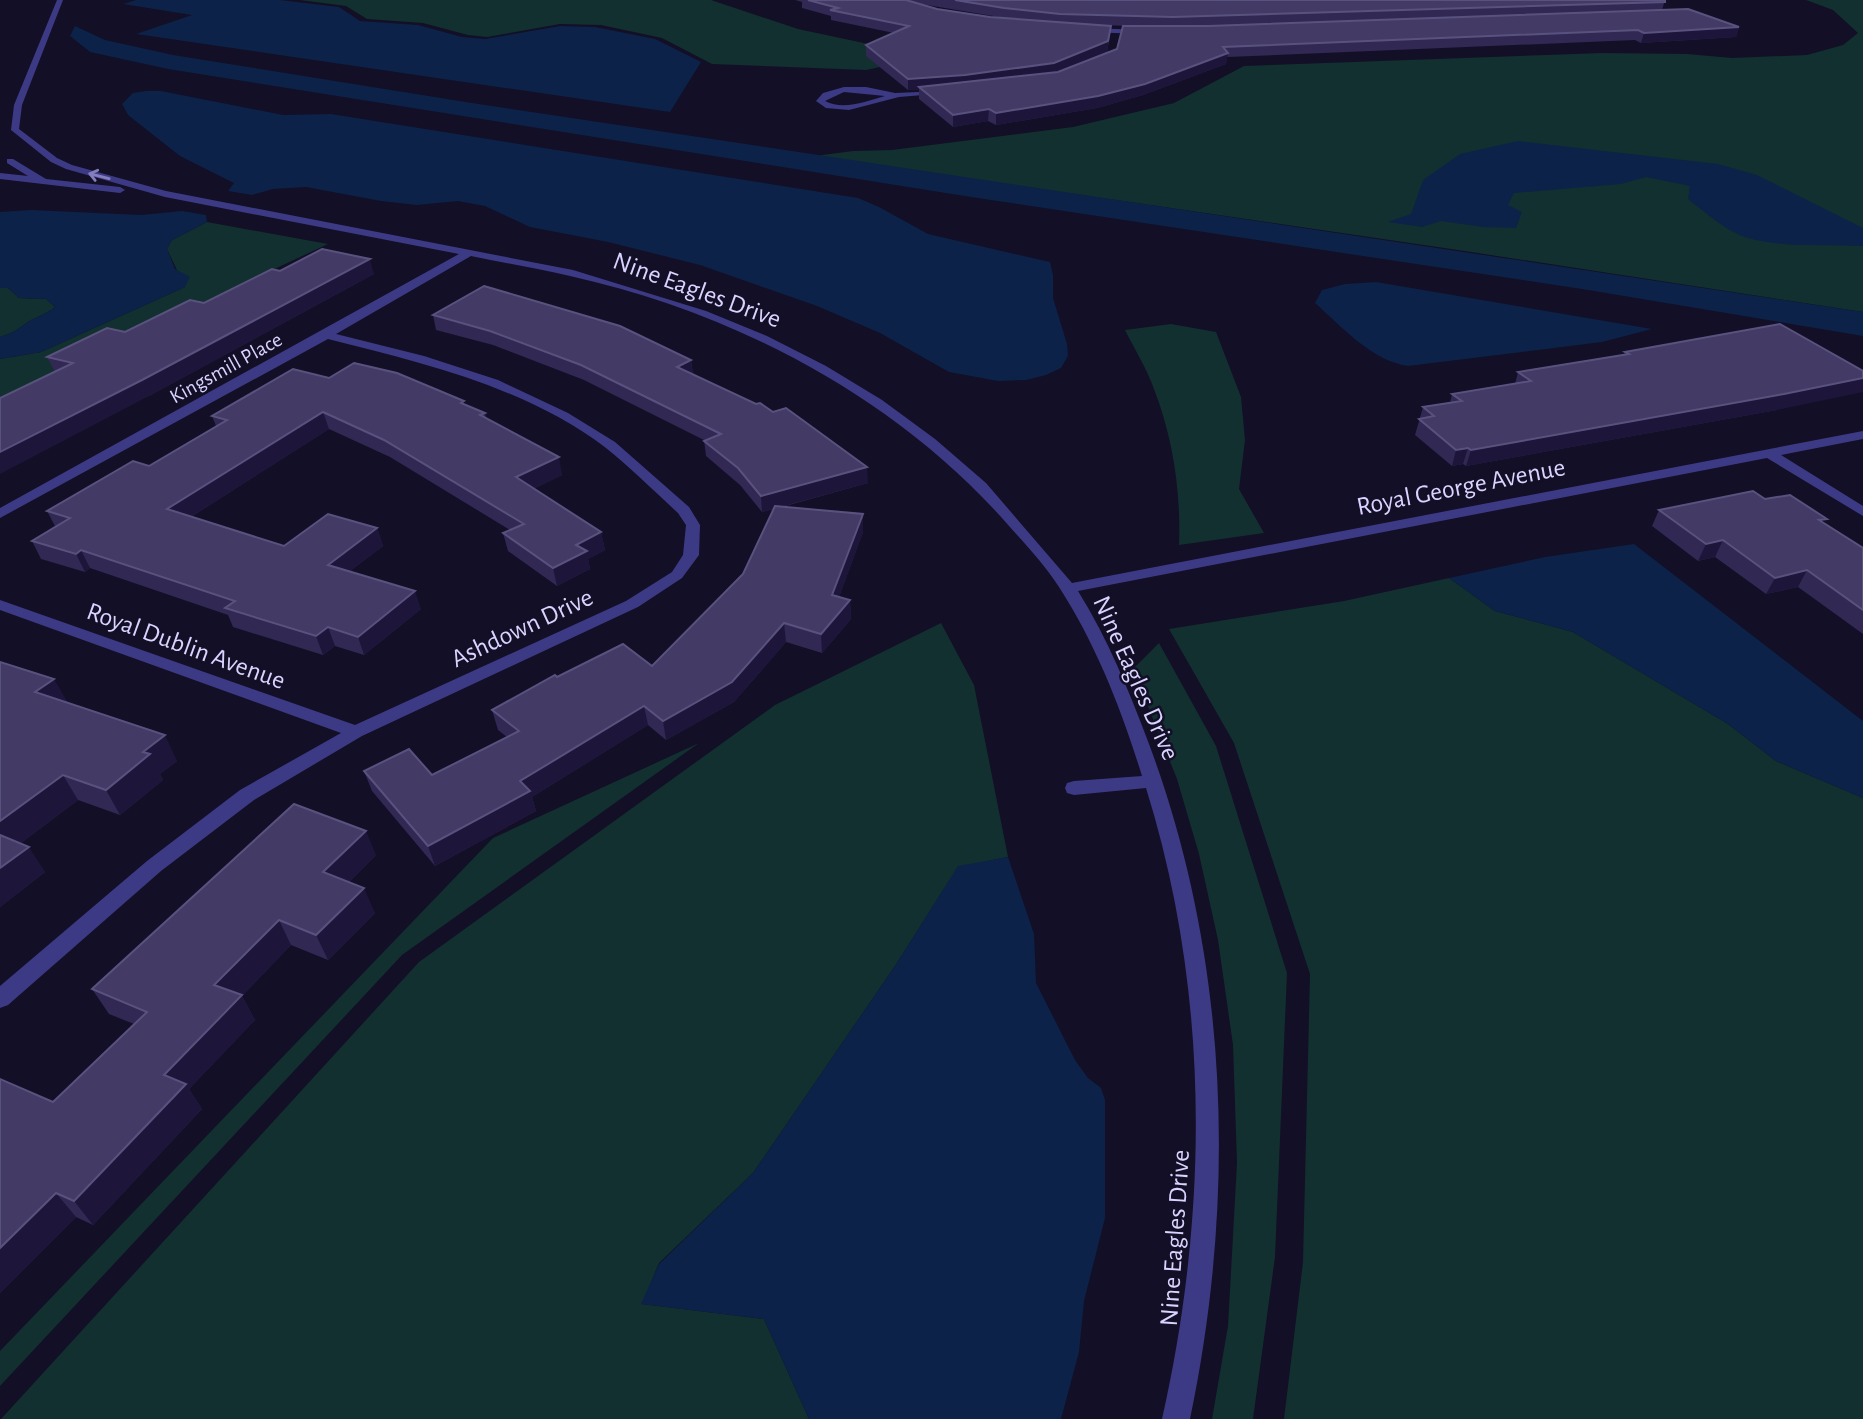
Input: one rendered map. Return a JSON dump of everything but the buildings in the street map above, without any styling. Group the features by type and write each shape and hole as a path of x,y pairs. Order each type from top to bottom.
{"street":[{"path":"7,116 18,105 60,0"},
{"path":"1082,30 1157,32"},
{"path":"1115,44 1117,32"},
{"path":"895,96 853,107 823,105 820,101 825,95 842,90 895,96 954,92"},
{"name":"Nine Eagles Drive","path":"18,105 15,130 54,160 87,173 165,194 573,273 633,289 737,325 844,379 932,440 1000,504 1068,588 1113,673 1155,781 1178,869 1192,941 1206,1043 1208,1158 1195,1321 1177,1419"},
{"name":"Nine Eagles Drive","path":"4,157 30,174 62,185"},
{"name":"Nine Eagles Drive","path":"0,176 62,185 165,194"},
{"name":"Kingsmill Place","path":"0,514 326,335 468,253"},
{"name":"Ashdown Drive","path":"0,999 155,866 247,794 356,733 632,604 677,575 691,555 693,525 684,510 610,445 563,416 494,383 420,359 326,335"},
{"name":"Royal George Avenue","path":"1068,588 1863,435"},
{"path":"1769,453 1863,512"},
{"name":"Royal Dublin Avenue","path":"0,605 356,733"},
{"path":"1074,788 1155,781"}],"green space":[{"path":"300,0 711,0 798,29 873,45 899,63 866,70 712,64 662,38 601,25 560,24 487,37 468,35 423,23 367,19 346,6"},
{"path":"1806,0 1863,0 1863,312 815,156 892,150 1073,127 1174,103 1244,66 1602,53 1687,54 1732,58 1807,55 1843,45 1858,33 1833,10"},
{"path":"207,222 328,244 159,323 0,402 0,359 41,352 185,287 167,249 172,240"},
{"path":"0,288 8,288 19,298 46,299 55,307 0,337"},
{"path":"1171,324 1216,332 1241,397 1245,440 1239,489 1264,533 1179,545 1179,505 1171,446 1151,382 1125,330"},
{"path":"1449,578 1495,611 1573,632 1728,724 1776,761 1863,798 1863,1419 1284,1419 1303,1262 1310,974 1234,743 1169,629 1344,601"},
{"path":"941,623 974,685 1008,857 958,867 895,966 753,1173 659,1263 642,1304 764,1319 809,1419 1,1419 419,962 775,705"},
{"path":"1159,643 1216,746 1287,973 1275,1257 1253,1419 1212,1419 1228,1326 1237,1163 1233,1045 1218,940 1199,854 1177,779 1133,669"},
{"path":"699,743 402,955 0,1386 0,1351 493,838"}],"water":[{"path":"136,0 280,0 339,7 360,21 418,25 462,37 485,39 560,26 595,27 655,39 701,62 670,112 136,34 192,15 123,4"},
{"path":"75,26 105,40 173,55 472,103 1863,312 1863,336 1582,289 971,197 168,69 90,52 70,36"},
{"path":"161,91 283,115 331,114 858,198 928,234 1050,262 1053,298 1068,356 1061,368 1026,380 998,381 949,372 880,333 817,306 700,265 608,242 530,227 485,206 458,201 417,205 306,187 273,189 252,195 228,191 234,183 180,156 128,115 122,104 133,93"},
{"path":"1518,141 1718,164 1757,175 1863,228 1863,246 1790,244 1748,238 1724,226 1688,199 1690,186 1646,177 1621,184 1514,193 1508,205 1522,212 1516,228 1441,221 1422,227 1388,222 1411,214 1423,180 1460,154"},
{"path":"31,210 141,215 182,211 206,215 207,222 172,240 167,249 175,269 190,277 185,287 41,352 0,359 0,337 55,307 46,299 19,298 8,288 0,288 0,212"},
{"path":"1376,282 1652,329 1602,342 1408,366 1395,363 1370,350 1315,303 1322,290 1345,284"},
{"path":"1634,544 1863,721 1863,798 1776,761 1728,724 1573,632 1495,611 1449,578 1545,557"},
{"path":"1008,857 1034,934 1036,983 1075,1060 1088,1078 1101,1088 1105,1100 1105,1218 1084,1301 1079,1352 1061,1419 809,1419 764,1319 641,1304 659,1264 753,1173 895,966 958,866"}]}
